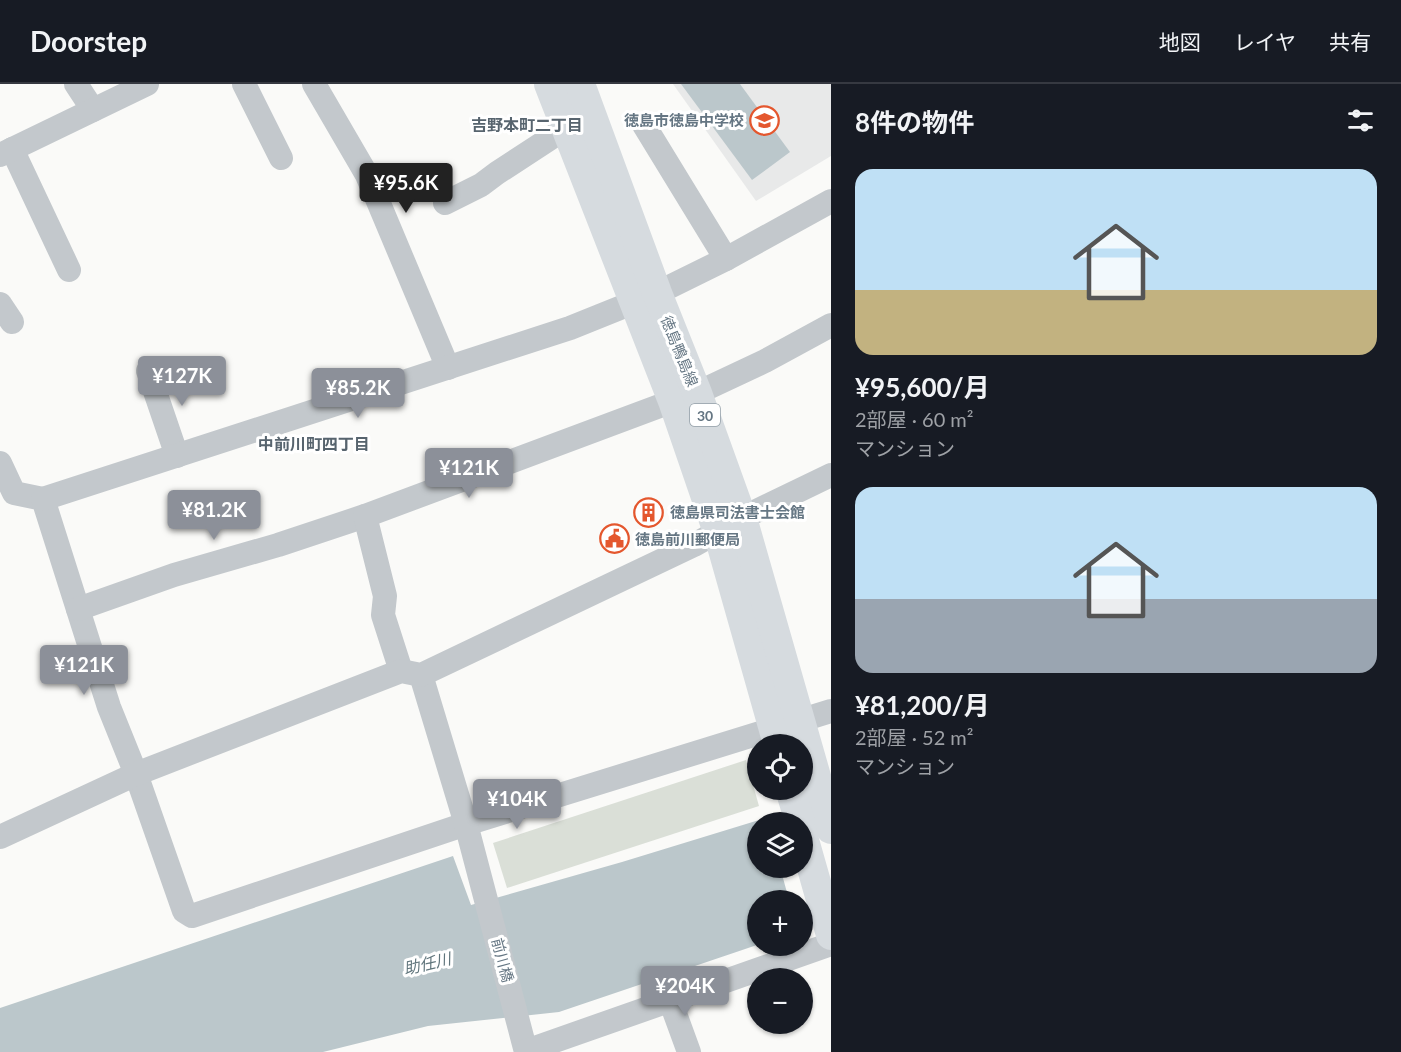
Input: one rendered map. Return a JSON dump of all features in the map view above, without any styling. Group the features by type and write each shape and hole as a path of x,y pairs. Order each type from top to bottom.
{"main road":[{"name":"徳島鴨島線","path":"549,84 564,123 646,297 685,397 730,525 784,731 810,753 831,829"},
{"name":"徳島鴨島線","path":"580,84 646,297"},
{"path":"813,873 830,936"}],"street":[{"path":"76,84 93,110"},
{"path":"69,270 3,152 147,84"},
{"path":"244,84 281,158"},
{"path":"314,84 367,175 448,368"},
{"path":"445,203 482,185 564,123 533,84"},
{"path":"644,125 726,259"},
{"path":"0,463 14,493 43,499 570,328 646,297 726,259 831,201"},
{"path":"78,609 174,575 278,545 365,516 685,397 765,361 831,325"},
{"path":"148,371 177,456"},
{"path":"0,837 136,774 411,673 730,525 831,475"},
{"path":"43,499 109,707 136,774 184,911 192,916 466,824 784,731 831,711"},
{"name":"前川橋","path":"365,516 385,596 383,615 411,673 466,824 524,1044"},
{"path":"524,1044 670,1000 830,936"},
{"path":"670,1000 689,1052"}],"shaded area":[{"name":"徳島市徳島中学校","path":"673,84 831,84 831,156 756,201"},
{"path":"746,760 747,800 757,800 759,806 507,888 493,843"}],"water":[{"path":"681,84 740,84 790,152 752,180"},
{"path":"831,798 813,861 813,812 785,812"},
{"name":"助任川","path":"747,824 747,878 808,878 805,890 747,890 747,948 559,1012 428,1026 323,1052 0,1052 0,1008 453,856 471,905"}],"pier":[{"path":"831,795 831,925 813,929 813,890 786,890 783,878 813,878 813,812 775,812"}],"place":[{"name":"徳島市徳島中学校","path":"765,120"},
{"name":"徳島県司法書士会館","path":"649,512"},
{"name":"徳島前川郵便局","path":"614,539"}],"district":[{"name":"吉野本町二丁目","path":"527,124"},
{"name":"中前川町四丁目","path":"314,443"}]}
